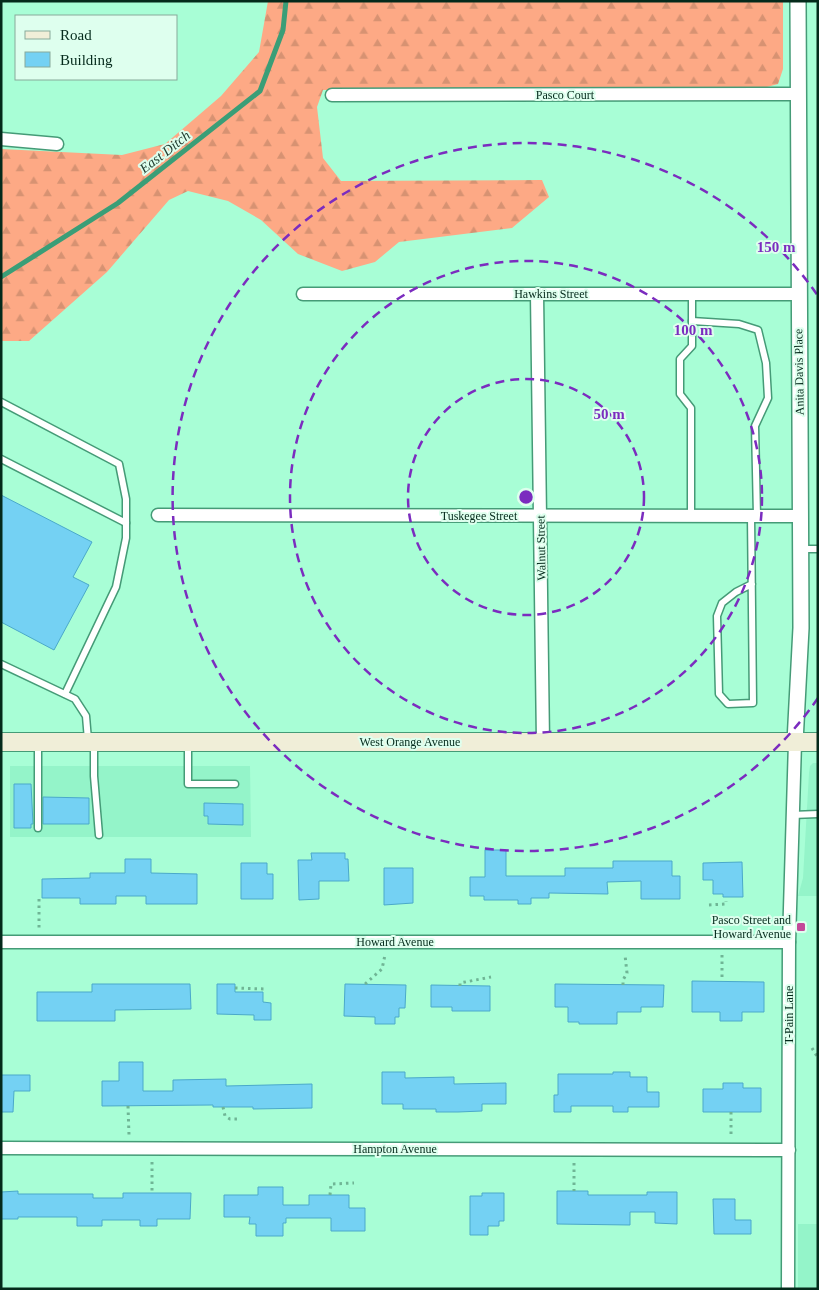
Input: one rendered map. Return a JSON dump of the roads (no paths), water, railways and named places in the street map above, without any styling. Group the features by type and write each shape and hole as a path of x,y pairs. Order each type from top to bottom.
{"main road":[{"name":"West Orange Avenue","path":"1,742 818,742"}],"street":[{"name":"Anita Davis Place","path":"795,742 801,628 798,1"},
{"name":"Pasco Court","path":"332,95 798,94"},
{"path":"1,139 57,144"},
{"name":"Hawkins Street","path":"303,294 798,294"},
{"name":"Walnut Street","path":"537,294 543,742"},
{"name":"Tuskegee Street","path":"158,515 801,516"},
{"name":"T-Pain Lane","path":"788,1289 790,942 795,742"},
{"name":"Howard Avenue","path":"1,942 790,942"},
{"name":"Hampton Avenue","path":"1,1148 789,1150"}],"lane":[{"path":"691,516 691,408 680,394 680,359 692,346 692,294"},
{"path":"692,321 739,324 758,330 766,363 768,398 755,426 752,584 753,703 728,704 719,694 717,616 722,602 752,584"},
{"path":"1,402 120,464 126,499 126,538 116,587 64,694"},
{"path":"1,459 126,523"},
{"path":"801,549 818,549"},
{"path":"1,664 74,699 86,716 91,742 99,835"},
{"path":"38,742 38,828"},
{"path":"188,742 188,784 235,784"},
{"path":"792,814 818,814"}],"waterway":[{"name":"East Ditch","path":"1,277 118,203 260,91 283,30 286,1"}],"place":[{"name":"Pasco Street and Howard Avenue","path":"801,927"}]}
